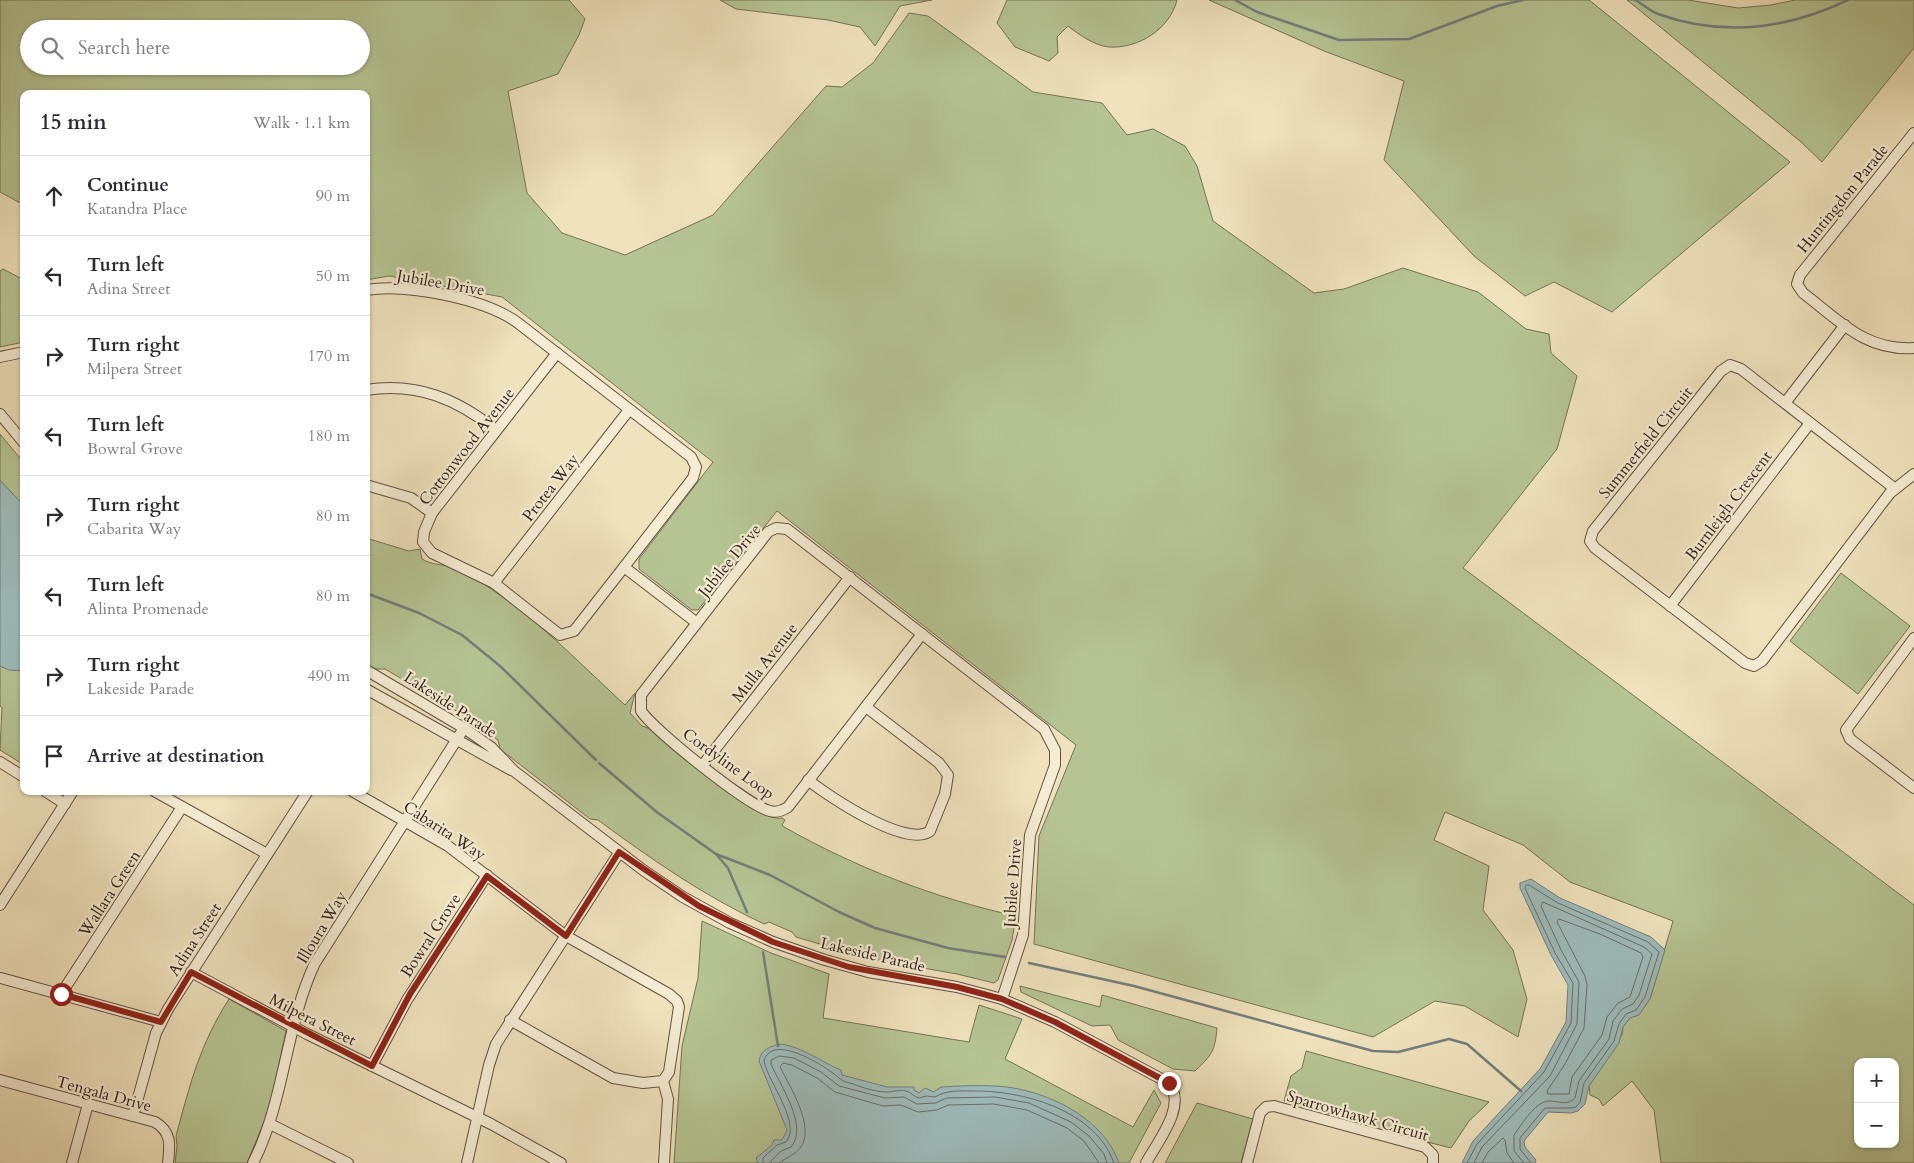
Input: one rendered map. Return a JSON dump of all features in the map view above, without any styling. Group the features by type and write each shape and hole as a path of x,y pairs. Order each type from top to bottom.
{"street":[{"name":"Huntingdon Parade","path":"1914,133 1800,275 1795,284 1803,293 1845,325 1876,345 1894,349 1914,348"},
{"name":"Jubilee Drive","path":"370,290 406,289 489,306 509,316 691,457 696,470 693,478 624,567"},
{"path":"1785,403 1845,325"},
{"path":"0,357 20,353"},
{"name":"Cottonwood Avenue","path":"557,353 432,512 423,537 428,550 494,583 555,633 565,635 574,631 624,567"},
{"name":"Summerfield Circuit","path":"1894,488 1741,369 1733,366 1726,367 1591,533 1590,543 1745,663 1754,667 1762,661 1894,488 1914,474"},
{"path":"370,390 392,387 441,396 464,406 496,430"},
{"name":"Protea Way","path":"494,583 630,410"},
{"path":"0,414 20,438"},
{"name":"Burnleigh Crescent","path":"1670,606 1810,423"},
{"path":"370,486 411,498 432,512"},
{"name":"Jubilee Drive","path":"697,623 768,532 782,527 792,532 1044,729 1055,750 1053,774 1028,844 1026,909 1021,946 1002,999"},
{"path":"624,567 697,623"},
{"name":"Mulla Avenue","path":"702,766 850,577"},
{"name":"Cordyline Loop","path":"697,623 641,695 640,706 644,716 702,766 750,800 772,812 788,807 922,634"},
{"path":"1914,638 1910,651 1847,726 1846,732 1850,740 1914,788"},
{"name":"Lakeside Parade","path":"370,672 464,728 491,747 514,771 619,852 699,906 737,926 794,950 868,972 957,987 1002,999 1055,1022 1169,1083 1174,1090 1176,1104 1146,1163"},
{"name":"Lakeside Parade","path":"370,691 514,771"},
{"path":"808,780 835,800 885,825 915,836 925,835 930,831 946,794 948,775 939,763 866,707"},
{"name":"Illoura Way","path":"253,1163 270,1124 302,994 315,963 464,728"},
{"path":"0,762 20,774"},
{"path":"52,795 65,804"},
{"path":"0,905 71,795"},
{"path":"161,795 267,854"},
{"name":"Adina Street","path":"133,1116 161,1022 191,972 305,795"},
{"name":"Cabarita Way","path":"359,795 448,846 566,936 677,1000 679,1012 670,1066 663,1081"},
{"name":"Wallara Green","path":"61,994 182,807"},
{"path":"467,1163 493,1053 510,1020 619,852"},
{"name":"Bowral Grove","path":"372,1066 410,994 487,876"},
{"name":"Milpera Street","path":"191,972 294,1027 477,1118 561,1163"},
{"path":"1,978 161,1022"},
{"path":"510,1020 613,1078 643,1083 663,1081 668,1099 664,1163"},
{"name":"Tengala Drive","path":"0,1080 155,1122 166,1130 170,1142 168,1163"},
{"path":"72,1163 88,1104"},
{"name":"Sparrowhawk Circuit","path":"1247,1163 1260,1113 1266,1107 1274,1106 1425,1147 1433,1155 1433,1163"},
{"path":"270,1124 348,1163"}],"green space":[{"path":"0,0 569,0 585,19 579,35 558,74 508,91 527,193 562,233 625,255 713,215 826,86 842,87 873,63 909,13 928,16 1033,92 1102,103 1127,135 1153,129 1185,146 1197,166 1213,221 1314,293 1344,289 1403,268 1478,292 1526,329 1549,334 1551,353 1577,376 1557,449 1463,568 1914,905 1914,1163 1661,1163 1654,1110 1632,1081 1603,1106 1599,1099 1590,1095 1589,1086 1622,1035 1623,1027 1650,999 1673,921 1570,882 1523,845 1445,812 1434,840 1489,866 1483,910 1513,950 1527,999 1518,1037 1465,1006 1435,1001 1373,1037 1034,944 1039,836 1076,745 777,511 698,610 692,610 639,569 639,559 713,462 502,297 389,276 370,279 370,90 20,90 20,203 0,192"},
{"path":"720,0 932,0 900,6 875,46 860,27 828,20 736,9"},
{"path":"1007,0 1177,0 1167,20 1160,28 1141,41 1131,45 1120,47 1104,46 1087,39 1068,26 1057,37 1058,53 1049,61 1015,47 997,23"},
{"path":"1209,0 1589,0 1790,162 1612,312 1554,282 1525,296 1474,256 1384,160 1404,81 1324,51"},
{"path":"1627,0 1688,0 1738,8 1771,5 1795,0 1914,0 1914,48 1822,162 1800,141"},
{"path":"3,269 20,278 20,343 0,347 0,271"},
{"path":"0,434 20,458 20,762 0,750 2,708 0,706"},
{"path":"370,539 409,551 420,549 422,559 456,569 493,590 552,637 625,705 635,693 630,713 642,726 653,730 717,783 755,809 771,817 785,820 782,825 784,827 840,856 897,880 955,900 1016,916 1012,940 998,980 994,983 957,974 867,958 796,937 792,932 769,922 764,924 742,913 678,876 598,820 590,819 500,749 498,740 458,712 385,669 376,669 370,666"},
{"path":"1841,573 1910,626 1858,694 1790,641"},
{"path":"702,921 771,953 829,974 823,1018 969,1042 979,1005 1022,1019 1005,1059 1133,1127 1154,1090 1161,1103 1129,1163 674,1163 682,1046 698,978"},
{"path":"1020,986 1100,1007 1102,995 1217,1028 1214,1047 1209,1056 1195,1071 1173,1069 1118,1040 1110,1025 1092,1026 1021,992"},
{"path":"229,999 286,1031 269,1110 247,1163 175,1163 176,1136 191,1082 210,1032"},
{"path":"1306,1051 1489,1102 1469,1121 1451,1148 1345,1121 1346,1118 1284,1101 1291,1076 1302,1068"},
{"path":"1197,1103 1253,1119 1241,1163 1165,1163"}],"water":[{"path":"0,480 20,502 20,671 9,670 0,666"},
{"path":"1531,879 1560,898 1651,937 1665,950 1650,999 1639,1015 1630,1018 1623,1027 1619,1043 1589,1086 1585,1104 1578,1111 1571,1113 1548,1112 1524,1141 1525,1147 1536,1160 1535,1163 1462,1163 1473,1141 1540,1069 1566,1022 1568,985 1551,955 1520,888 1520,883"},
{"path":"782,1044 798,1049 841,1070 842,1075 887,1087 914,1087 914,1090 919,1093 925,1088 934,1092 941,1087 974,1086 995,1086 1032,1092 1069,1108 1085,1119 1099,1131 1111,1146 1119,1163 758,1163 756,1158 772,1145 774,1140 782,1140 787,1130 759,1061 764,1051"}],"waterway":[{"path":"1235,0 1257,12 1339,40 1409,39 1497,6 1523,0"},
{"path":"1635,0 1655,13 1682,21 1706,26 1730,27 1754,27 1802,18 1848,0"},
{"path":"370,595 419,613 462,635 500,666 596,760"},
{"path":"599,763 658,813 716,854 770,875 839,912 875,928 948,948 1005,957"},
{"path":"716,854 728,868 747,912"},
{"path":"763,952 778,1046"},
{"path":"1029,963 1134,986 1373,1051 1398,1052 1449,1039 1467,1044 1521,1091"}],"route":[{"path":"61,994 161,1022 191,972 372,1066 410,994 487,876 566,936 619,852 663,884 699,906 773,942 825,960 868,972 957,987 1002,999 1040,1014 1169,1083"}]}
